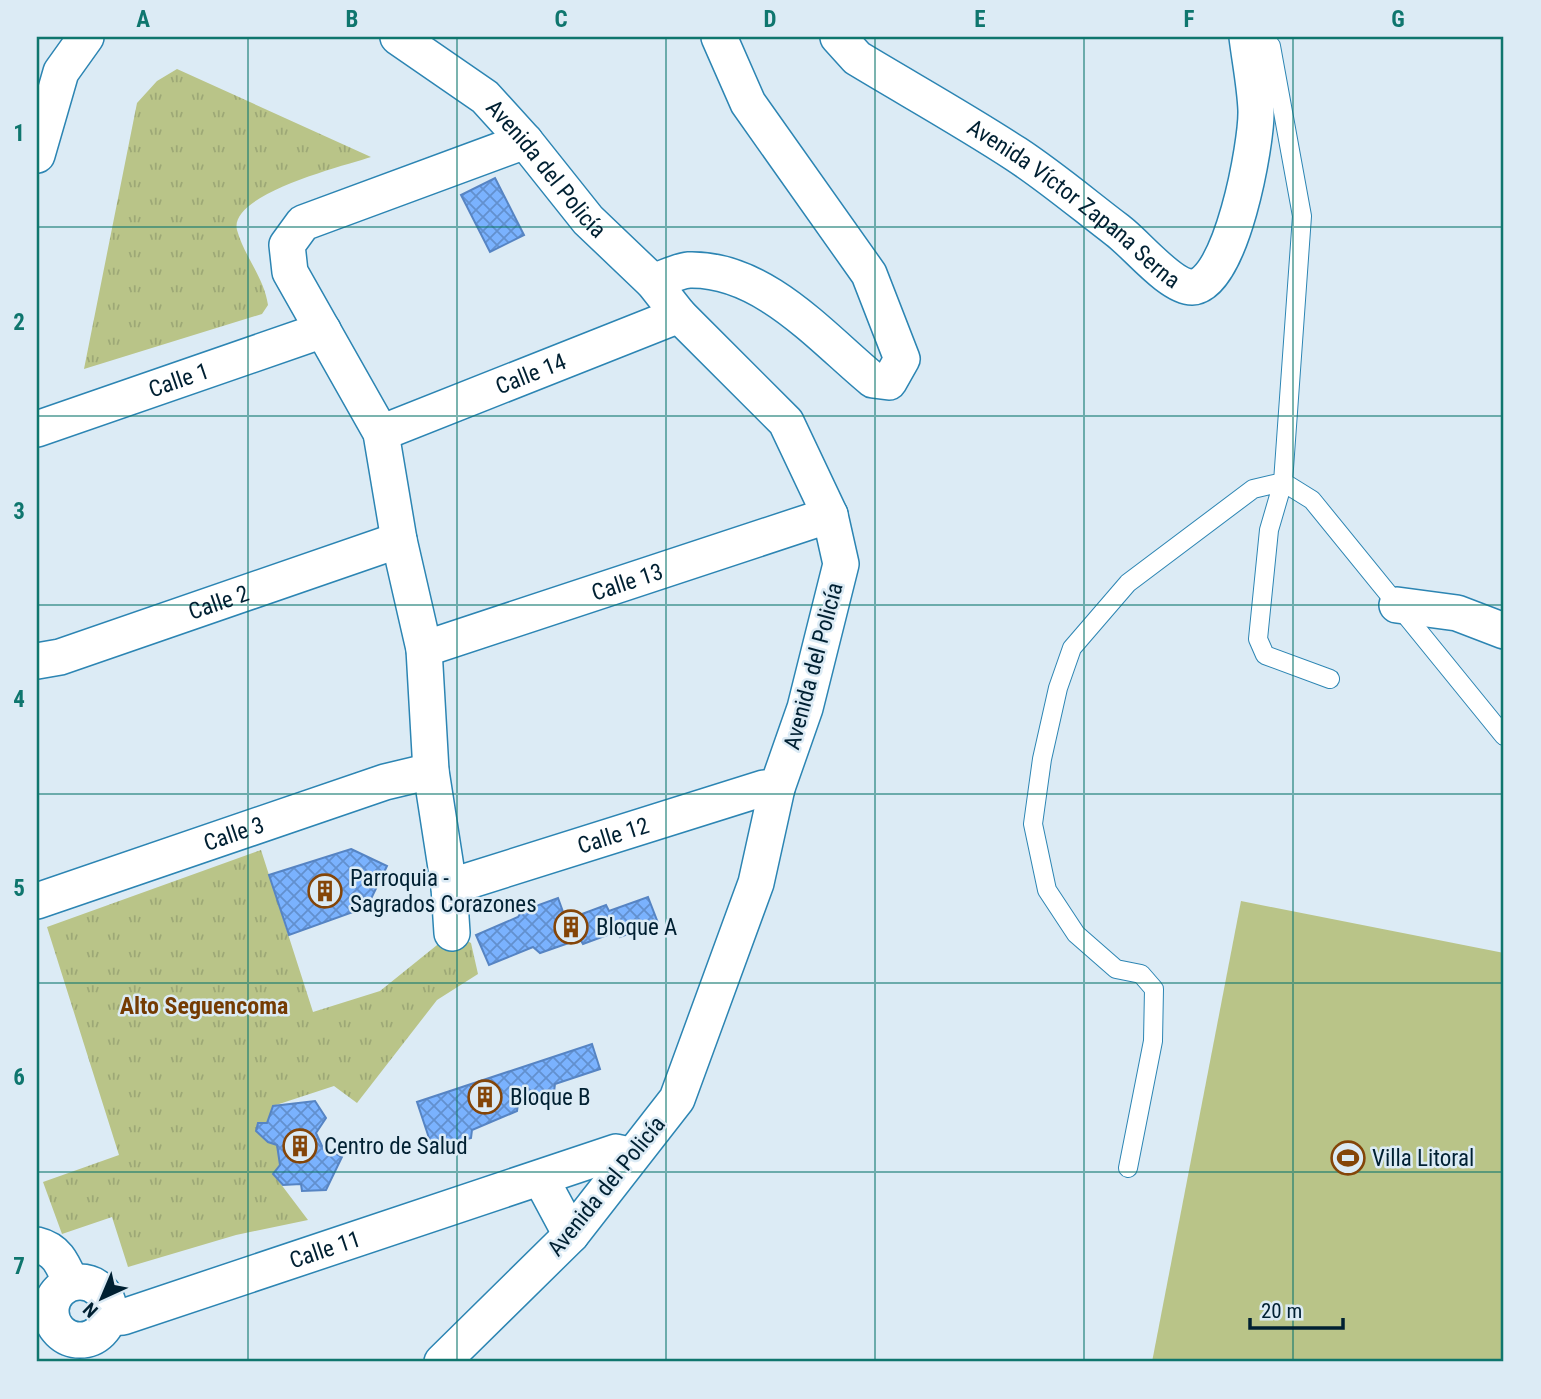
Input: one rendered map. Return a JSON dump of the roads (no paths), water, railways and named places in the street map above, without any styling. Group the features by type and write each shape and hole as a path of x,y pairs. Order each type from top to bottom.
{"street":[{"path":"37,155 61,72 86,37"},
{"name":"Avenida del Policía","path":"398,37 485,97 525,141 588,220 653,282 679,315 786,422 830,515 839,544 841,564 805,708 777,788 756,883 677,1100 630,1155 571,1235 442,1362"},
{"path":"653,282 688,270 741,278 774,298 873,380 889,382 900,368 902,359 869,274 748,103 719,37"},
{"name":"Avenida Víctor Zapana Serna","path":"838,37 857,58 1018,155 1137,245 1169,278 1188,287 1198,286 1209,279 1228,243 1246,183 1256,112 1247,37"},
{"path":"452,933 449,887 431,771 424,649 399,540 381,433 290,272 287,245 303,223 525,141"},
{"name":"Calle 14","path":"381,433 679,315"},
{"name":"Calle 1","path":"37,429 323,330"},
{"name":"Calle 13","path":"424,649 830,515"},
{"name":"Calle 2","path":"37,661 60,657 399,540"},
{"path":"1397,605 1457,613 1504,631"},
{"name":"Calle 3","path":"37,901 385,782 431,771"},
{"name":"Calle 12","path":"449,887 764,788 777,788"},
{"name":"Calle 11","path":"108,1318 136,1313 616,1152 630,1155"},
{"path":"541,1179 571,1235"},
{"path":"37,1245 48,1247 61,1260 71,1283"},
{"path":"71,1283 84,1283 97,1288 108,1305 108,1318 102,1330 92,1338 62,1349 50,1308 59,1290 71,1283"}],"lane":[{"path":"1253,37 1264,38 1271,46 1302,216 1283,482 1269,530 1258,639 1265,655 1330,679"},
{"path":"1128,1168 1153,1041 1154,989 1141,974 1116,969 1076,934 1047,890 1033,824 1045,747 1072,648 1128,583 1253,489 1283,482 1312,500 1504,736"}],"place":[{"name":"Parroquia - Sagrados Corazones","path":"325,891"},
{"name":"Bloque A","path":"571,927"},
{"name":"Bloque B","path":"485,1097"},
{"name":"Centro de Salud","path":"300,1146"},
{"name":"Villa Litoral","path":"1348,1158"}],"district":[{"name":"Alto Seguencoma","path":"204,1006"}]}
